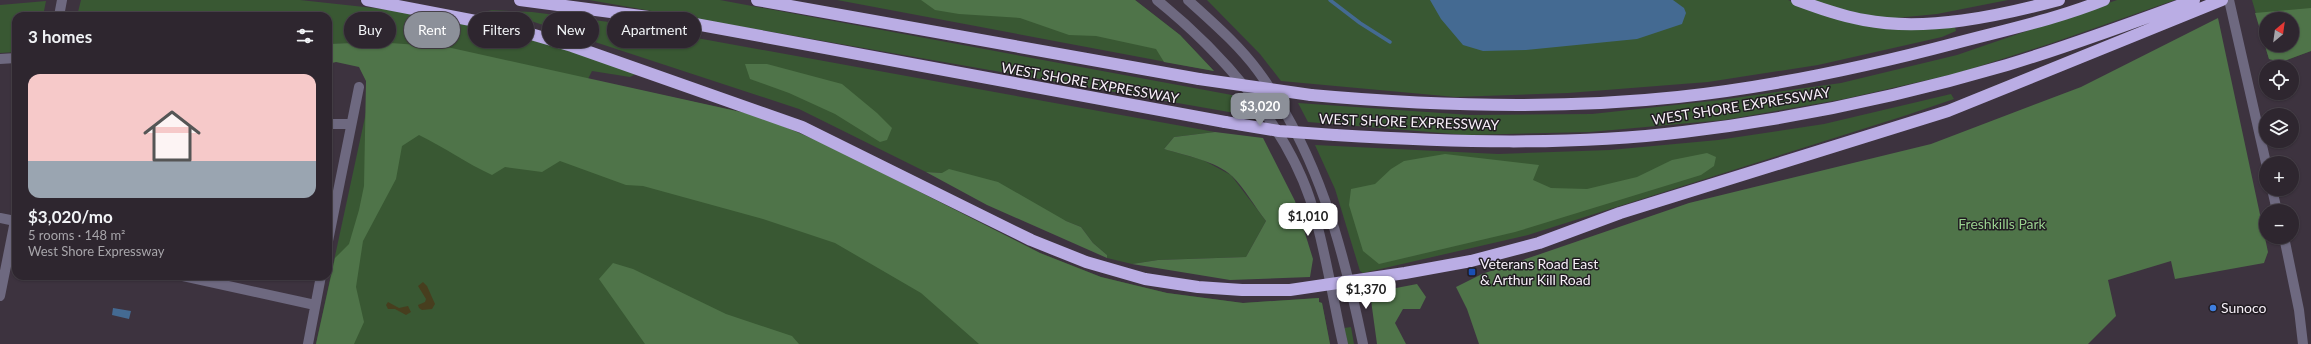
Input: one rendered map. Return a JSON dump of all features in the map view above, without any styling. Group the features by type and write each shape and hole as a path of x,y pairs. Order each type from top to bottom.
{"highway":[{"path":"367,0 493,24 572,46 763,112 802,127 1032,240 1086,262 1144,279 1228,289 1290,290 1471,261 1540,243 1620,213 1948,111 2222,0"},
{"name":"WEST SHORE EXPRESSWAY","path":"520,0 679,21 1279,131 1472,142 1575,140 1682,132 1781,117 1904,93 2007,65 2111,31 2194,0"},
{"name":"WEST SHORE EXPRESSWAY","path":"757,0 1199,79 1311,95 1390,102 1470,105 1567,105 1678,97 1788,81 1895,60 1989,35 2104,0"},
{"path":"1797,0 1825,10 1864,20 1906,24 1955,21 2059,0"}],"street":[{"path":"60,12 62,0"},
{"path":"1157,0 1187,24 1226,63 1261,109 1286,148 1310,200 1343,344"},
{"path":"1188,0 1227,36 1247,59 1285,111 1310,161 1328,206 1363,344"},
{"path":"2229,0 2239,50 2264,156"},
{"path":"0,59 12,58"},
{"path":"332,222 359,87"},
{"path":"332,124 352,124"},
{"path":"0,218 12,218"},
{"path":"2286,244 2300,310 2305,343"},
{"path":"0,296 12,247"},
{"path":"201,280 315,305"},
{"path":"308,344 320,280"}],"green space":[{"path":"81,0 300,0 404,12 404,48 460,48 460,22 468,24 468,48 534,48 534,40 542,43 542,48 562,48 640,72 630,77 592,71 588,79 759,116 825,144 1040,253 1101,277 1167,293 1243,303 1319,298 1319,302 1322,303 1330,344 316,344 330,280 332,280 332,270 380,48 396,48 396,12 344,12 344,44 332,44 332,12 78,12"},
{"path":"589,0 720,0 1232,95 1246,115 701,20 701,12 658,12"},
{"path":"837,0 1135,0 1180,35 1214,71"},
{"path":"921,0 1135,0 1180,35 1214,71 1164,62 1156,49 1096,36 1069,35 1020,18 959,14 935,10"},
{"path":"1207,0 1788,0 1830,16 1955,27 1956,31 1942,37 1818,65 1708,82 1568,93 1455,97 1281,81 1260,54"},
{"path":"1810,0 2008,0 1937,14 1886,19 1863,15"},
{"path":"2117,0 2175,0 2052,43 1958,73 1844,99 1724,120 1590,132 1466,135 1308,122 1298,103 1470,115 1592,114 1720,100 1841,83 1957,55"},
{"path":"2252,0 2311,0 2311,51 2286,60 2269,59 2267,52 2299,52 2299,12 2259,12 2259,24"},
{"path":"46,1 44,12 12,12 12,52 0,53 0,5"},
{"path":"2311,8 2311,51 2286,60 2269,59 2267,52 2299,52 2299,12 2266,12"},
{"path":"488,10 532,12 496,12"},
{"path":"534,12 542,13 542,25 534,22"},
{"path":"2255,13 2259,13 2259,26"},
{"name":"Freshkills Park","path":"2218,18 2259,210 2259,244 2266,244 2268,252 2264,263 2175,279 2171,261 2108,280 2116,316 2088,344 1479,344 1467,309 1456,287 1482,274 1689,203 1931,144 2081,87"},
{"path":"599,21 607,22 607,46 599,43"},
{"path":"701,39 1215,132 1174,137 1164,149 1203,160 1231,175 1266,221 1246,257 1158,260 1132,264 1107,258 1107,255 1093,243 1081,227 942,173 926,172 799,109 613,48 701,48"},
{"path":"344,43 344,48 396,48 396,43 404,44 404,48 452,48 759,116 825,144 1040,253 1101,277 1167,293 1243,303 1319,298 1319,302 1322,303 1330,344 979,344 921,293 835,243 763,219 643,186 626,185 560,161 542,172 505,167 492,175 419,135 402,146 396,179 363,241 356,287 364,322 354,344 316,344 330,280 332,280 335,258 349,244 364,186 366,81 359,67 336,62 332,63 332,44"},
{"path":"745,64 767,64 842,84 877,113 892,128 887,140 880,142 835,114 789,93 750,79"},
{"path":"1951,94 1954,99 1907,115 1528,235 1363,273 1360,271 1335,189 1315,145 1498,154 1610,150 1718,140 1824,124"},
{"path":"1215,132 1263,138 1295,201 1313,259 1310,277 1230,280 1132,264 1158,260 1246,257 1266,221 1241,187 1232,176 1209,162 1164,149 1174,137"},
{"path":"1707,153 1716,157 1714,166 1701,175 1515,232 1379,264 1363,251 1349,205 1351,189 1375,184 1391,169 1404,161 1445,154 1539,165 1533,180 1551,188 1587,189 1637,177 1672,160"},
{"path":"949,169 998,182 1066,221 1081,227 1093,243 1107,255 1107,258 987,205 926,172 942,173"},
{"path":"613,263 633,269 726,314 792,336 799,344 645,344 599,279"},
{"path":"1417,284 1426,297 1420,309 1403,309 1395,323 1406,344 1377,344 1370,293"},
{"path":"1351,327 1354,344 1347,344 1344,328"}],"sand":[{"path":"423,282 427,286 435,304 432,309 422,310 418,305 425,302 426,299 418,286"},
{"path":"388,302 399,308 408,306 411,312 406,315 395,309 388,309 386,305"}],"water":[{"path":"1430,0 1673,0 1684,8 1686,13 1682,24 1637,39 1526,50 1483,51 1463,45 1441,19"},
{"path":"113,308 131,311 129,319 112,315"}],"waterway":[{"path":"1330,0 1360,23 1390,42"}],"place":[{"name":"Veterans Road East & Arthur Kill Road","path":"1472,272"},
{"name":"Sunoco","path":"2213,308"}]}
